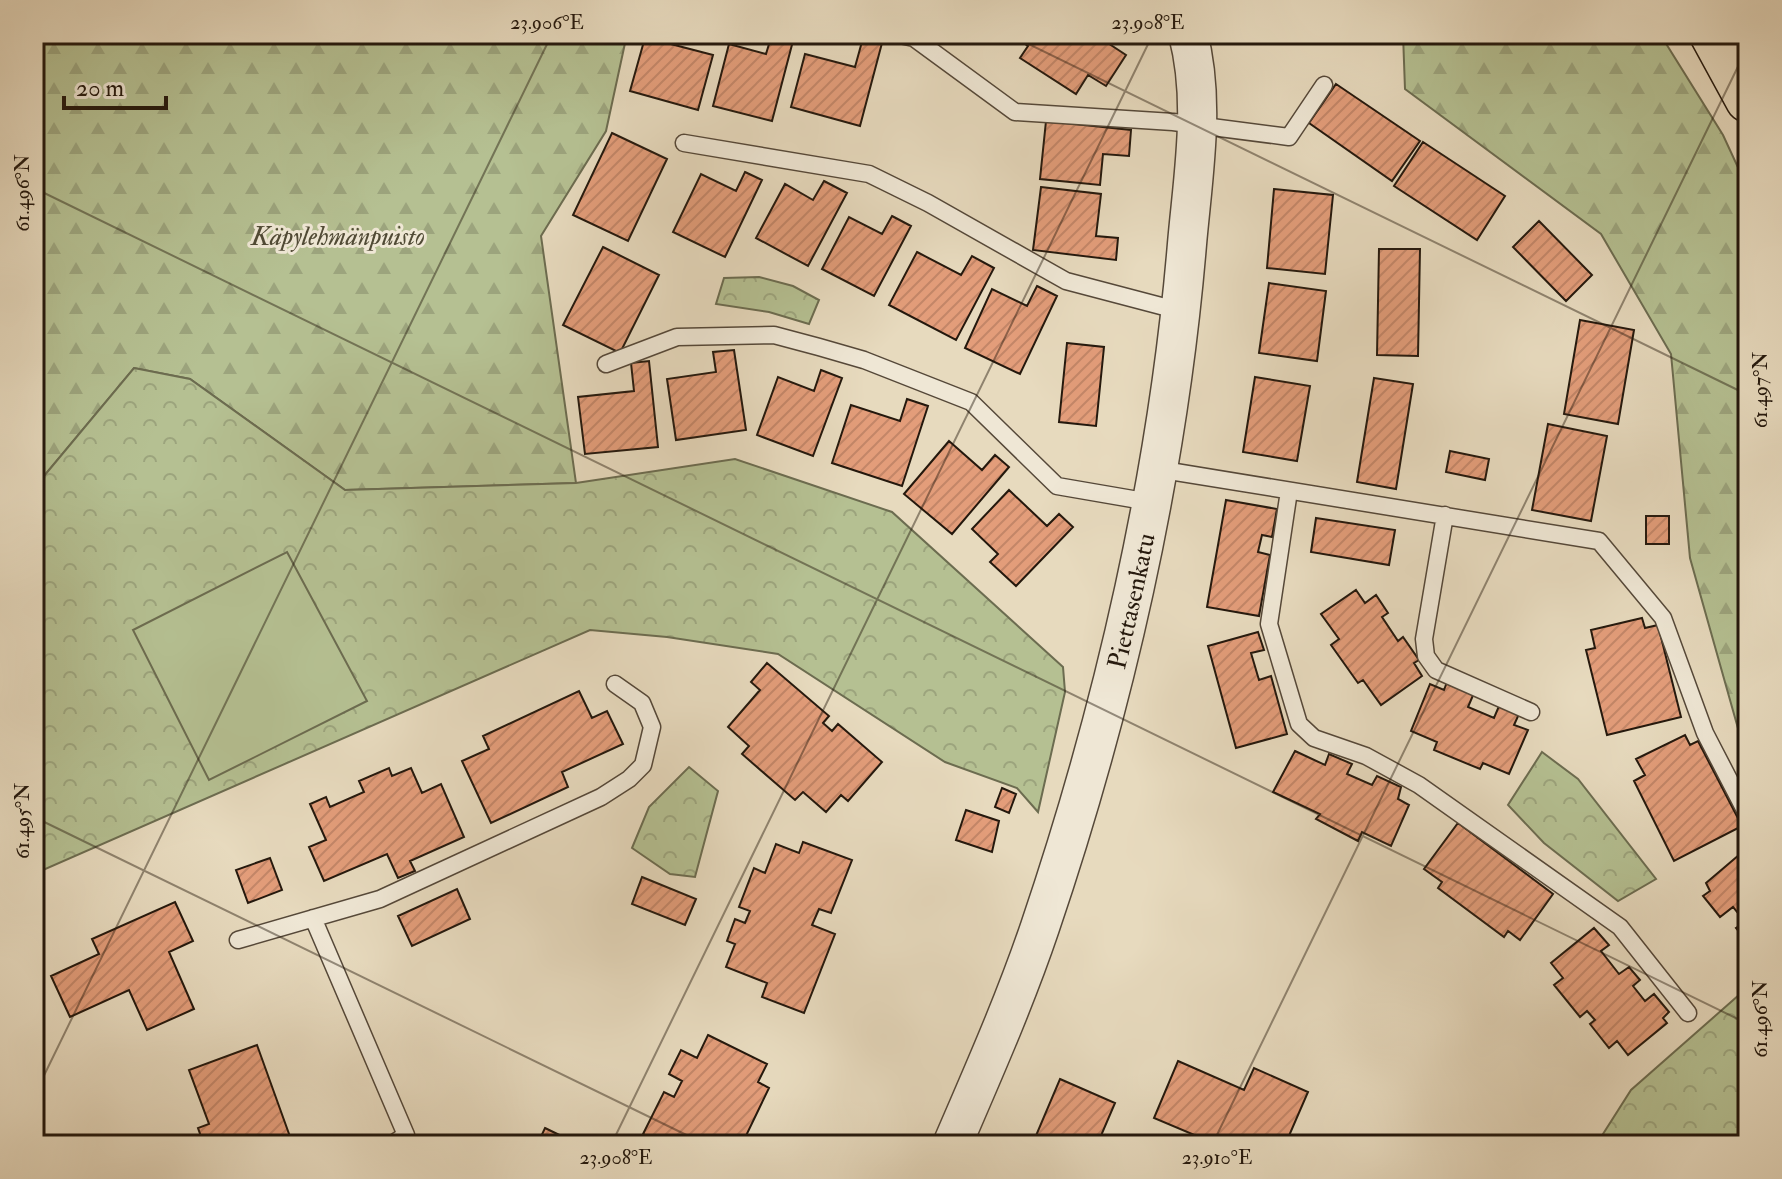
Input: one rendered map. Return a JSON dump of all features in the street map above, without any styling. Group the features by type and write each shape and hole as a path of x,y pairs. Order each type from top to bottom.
{"highway":[{"path":"1712,34 1748,100"}],"street":[{"name":"Piettasenkatu","path":"952,1145 1040,928 1087,774 1124,631 1153,485 1180,311 1197,126 1197,89 1188,34"}],"lane":[{"path":"895,34 914,38 1015,112 1173,122 1289,137 1324,85"},
{"path":"684,143 869,174 928,203 1066,281 1180,311"},
{"path":"606,364 677,337 774,335 864,360 971,402 1057,486 1153,485 1289,491 1599,541 1663,618 1705,733 1748,816"},
{"path":"1289,491 1269,624 1299,724 1314,738 1366,756 1419,785 1620,927 1688,1013"},
{"path":"1445,515 1424,639 1426,656 1436,670 1531,712"},
{"path":"238,940 380,899 601,797 629,779 643,765 652,727 642,703 615,684"},
{"path":"313,918 406,1135 391,1145"}],"green space":[{"name":"Käpylehmänpuisto","path":"34,34 627,34 606,131 541,236 576,483 345,490 190,379 134,368 34,488"},
{"path":"1403,34 1660,34 1723,135 1748,189 1748,756 1690,558 1671,354 1601,234 1405,89"},
{"path":"759,277 793,286 819,300 809,324 769,312 716,304 724,278"},
{"path":"134,368 190,379 345,490 576,483 735,459 892,512 1063,667 1065,692 1038,812 1017,788 945,762 778,654 667,637 590,630 34,874 34,488"},
{"path":"287,552 367,701 209,780 133,630"},
{"path":"1542,752 1578,779 1656,879 1618,901 1544,843 1508,805"},
{"path":"689,767 718,791 695,877 670,874 632,848 649,807"},
{"path":"1748,987 1748,1145 1596,1145 1631,1090"}],"building":[{"path":"646,34 665,34 663,42 713,55 698,110 630,91"},
{"path":"772,34 794,37 772,121 713,106 729,44 766,54"},
{"path":"1010,34 1094,34 1126,55 1106,86 1088,75 1076,94 1020,58 1028,46"},
{"path":"863,38 882,43 860,126 791,107 805,54 855,67"},
{"path":"1336,84 1420,141 1392,181 1309,123"},
{"path":"1046,121 1131,130 1129,156 1103,154 1100,185 1040,179"},
{"path":"612,133 667,159 628,241 573,215"},
{"path":"1423,142 1505,196 1477,240 1394,186"},
{"path":"745,172 762,180 725,257 673,232 701,174 736,191"},
{"path":"824,181 847,193 808,266 756,238 785,184 813,200"},
{"path":"1041,187 1101,194 1096,236 1118,238 1116,260 1033,250"},
{"path":"1274,189 1333,195 1325,274 1267,268"},
{"path":"892,216 911,226 874,296 822,269 849,217 882,234"},
{"path":"1539,221 1592,275 1566,301 1513,247"},
{"path":"603,247 659,275 620,353 563,325"},
{"path":"1379,249 1420,249 1418,356 1377,355"},
{"path":"917,252 961,275 972,256 994,268 956,340 889,305"},
{"path":"1269,283 1326,291 1317,361 1259,353"},
{"path":"1037,286 1057,296 1020,374 965,348 992,289 1027,306"},
{"path":"1580,320 1634,330 1618,424 1564,414"},
{"path":"1067,343 1104,347 1096,426 1059,422"},
{"path":"734,350 746,430 676,440 667,379 716,372 713,352"},
{"path":"649,361 658,447 585,454 578,397 634,391 631,363"},
{"path":"821,370 842,378 813,456 757,435 778,377 814,391"},
{"path":"1255,377 1310,386 1297,461 1243,452"},
{"path":"1374,378 1413,384 1396,489 1357,482"},
{"path":"907,399 928,406 902,486 832,463 851,405 900,421"},
{"path":"1548,424 1607,436 1591,521 1532,510"},
{"path":"949,441 982,470 995,455 1009,467 952,534 904,494"},
{"path":"1450,451 1489,459 1485,480 1446,472"},
{"path":"1009,490 1047,526 1059,514 1073,527 1016,586 990,562 998,554 972,529"},
{"path":"1226,500 1277,509 1272,537 1262,535 1258,552 1270,555 1259,616 1207,607"},
{"path":"1646,516 1669,516 1669,544 1646,544"},
{"path":"1316,518 1395,530 1389,565 1311,552"},
{"path":"1356,590 1365,603 1376,595 1388,613 1382,617 1398,641 1403,637 1419,660 1414,663 1422,676 1381,705 1363,680 1358,683 1331,645 1339,639 1321,614"},
{"path":"1642,618 1645,628 1658,625 1681,717 1607,735 1586,650 1595,648 1591,630"},
{"path":"1258,632 1264,650 1251,653 1259,680 1271,676 1287,734 1236,748 1208,646"},
{"path":"767,663 829,716 823,723 832,731 838,724 882,762 848,801 841,795 826,812 803,792 795,800 742,754 749,746 728,727 760,690 751,682"},
{"path":"1447,682 1474,693 1468,707 1494,718 1499,706 1519,714 1514,725 1528,730 1509,774 1483,763 1480,769 1434,750 1437,742 1411,731 1430,684 1444,690"},
{"path":"579,691 592,718 607,711 623,744 562,772 568,787 491,823 462,761 489,749 483,736"},
{"path":"1685,735 1690,745 1698,741 1742,826 1674,861 1634,781 1645,775 1636,759"},
{"path":"1295,751 1325,765 1329,754 1352,764 1347,774 1372,785 1377,776 1401,787 1398,799 1409,805 1391,846 1362,832 1358,841 1316,819 1320,814 1273,792"},
{"path":"389,768 392,776 411,768 422,793 441,784 464,837 410,861 415,871 398,878 387,854 324,881 309,847 326,840 310,804 326,797 330,807 364,792 359,781"},
{"path":"1002,788 1016,794 1009,813 995,807"},
{"path":"966,810 999,821 992,852 956,840"},
{"path":"1458,823 1553,894 1520,940 1508,931 1504,937 1438,888 1442,882 1424,869"},
{"path":"803,842 852,860 831,913 819,909 812,925 835,934 804,1013 762,997 767,983 726,967 735,944 727,941 735,919 745,923 750,911 739,907 754,868 765,873 776,844 799,853"},
{"path":"1746,849 1748,943 1736,928 1745,922 1733,907 1720,917 1703,896 1710,891 1706,883"},
{"path":"270,858 282,890 248,903 236,870"},
{"path":"642,877 696,899 685,925 632,904"},
{"path":"457,889 470,919 412,946 398,916"},
{"path":"175,902 193,941 169,952 194,1009 147,1030 129,990 70,1017 51,976 99,954 92,939"},
{"path":"1594,928 1609,945 1601,951 1619,974 1629,967 1640,980 1633,986 1645,1001 1654,994 1669,1012 1663,1018 1667,1023 1628,1055 1617,1041 1609,1048 1590,1024 1595,1020 1587,1011 1580,1017 1554,985 1563,978 1551,963"},
{"path":"708,1035 767,1064 758,1082 769,1088 743,1142 731,1137 727,1145 655,1145 657,1141 643,1134 664,1092 674,1097 682,1081 669,1074 681,1050 697,1058"},
{"path":"257,1045 293,1145 204,1145 198,1128 209,1124 189,1070"},
{"path":"1178,1061 1244,1090 1254,1068 1308,1092 1285,1145 1218,1145 1154,1118"},
{"path":"1060,1079 1115,1103 1097,1145 1032,1145"},
{"path":"545,1128 580,1145 537,1145"}]}
